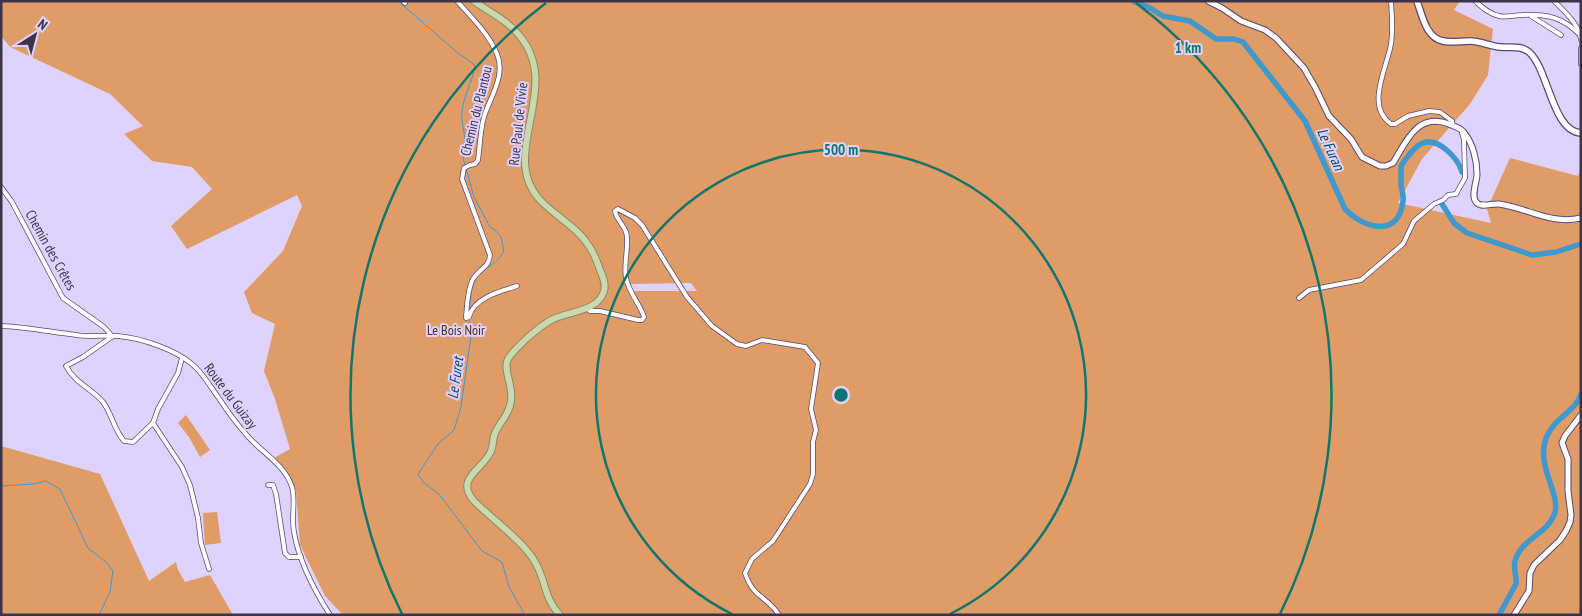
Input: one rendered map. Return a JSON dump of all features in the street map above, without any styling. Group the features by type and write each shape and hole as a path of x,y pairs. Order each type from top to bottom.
{"main road":[{"name":"Rue Paul de Vivie","path":"474,1 511,27 523,40 530,52 536,71 536,84 524,158 527,177 530,187 538,198 590,247 605,285 602,296 596,304 587,308"},
{"path":"1417,1 1428,29 1437,39 1444,42 1472,41 1500,47 1516,46 1533,56 1562,121 1572,132 1581,134"},
{"path":"560,615 549,599 537,565 531,555 474,501 468,494 467,487 472,475 490,454 494,436 510,406 511,386 506,365 508,358 542,326 555,318 587,308"}],"street":[{"name":"Chemin du Plantou","path":"457,1 488,39 499,60 498,82 483,119 478,160 475,164 465,168 462,179 490,254 488,264 476,274 471,283 467,297 467,317 478,304 502,291 517,286"},
{"path":"1208,1 1241,20 1271,33 1284,45 1310,77 1329,116 1352,139 1362,157 1366,160 1386,166 1392,163 1409,136 1420,126 1425,123 1444,122 1460,129 1466,134 1475,158 1477,174 1474,199 1476,203 1480,205 1506,205 1551,218 1569,220 1581,218"},
{"path":"1391,1 1391,45 1380,85 1380,111 1384,118 1392,124 1408,116 1429,111 1440,112 1452,121 1453,126"},
{"path":"1475,1 1487,11 1499,16 1529,15 1550,17 1564,21 1580,35"},
{"path":"1554,1 1575,24 1581,40"},
{"path":"1529,15 1561,35"},
{"path":"1581,48 1581,64"},
{"path":"1298,298 1309,290 1361,280 1403,244 1414,221 1448,195 1456,194 1465,178 1464,140 1460,129"},
{"name":"Chemin des Crêtes","path":"1,187 12,202 63,298 112,336"},
{"path":"587,308 590,311 600,311 638,320 642,320 644,317 626,280 627,240 626,232 616,215 618,209 642,224 687,297 712,326 737,344 746,346 762,340 804,347 818,363 811,409 816,430 813,442 813,474 810,484 773,541 752,559 745,573 754,592 778,613"},
{"name":"Route du Guizay","path":"1,326 41,329 76,335 112,336 146,342 182,358 198,369 238,426 253,443 280,467 290,482 294,495 294,532 301,557 316,593 330,615"},
{"path":"112,336 66,366 76,380 102,401 112,417 120,437 124,441 133,442 153,423 158,409 178,373 182,358"},
{"path":"1514,615 1529,591 1530,573 1534,565 1560,540 1570,522 1568,459 1562,444 1565,436 1581,415"},
{"path":"153,423 182,468 190,485 194,496 201,543 209,569"},
{"path":"268,485 272,484 276,494 286,553 289,557 301,557"}],"green space":[{"name":"Le Bois Noir","path":"1,1 1460,1 1454,10 1493,29 1488,75 1470,104 1422,159 1398,203 1491,223 1487,209 1510,158 1578,176 1581,168 1581,615 343,615 325,596 300,545 296,491 288,473 274,458 290,449 275,399 264,371 275,324 252,313 244,292 283,251 302,206 297,195 187,249 171,226 212,189 192,167 152,161 124,134 143,126 110,94 10,47 1,36","holes":["691,283 697,291 633,291 631,284"]},
{"path":"186,415 210,450 200,457 189,437 178,423"},
{"path":"1,446 100,474 149,581 176,562 185,582 210,575 233,615 1,615"},
{"path":"217,512 221,543 205,545 203,513"}],"waterway":[{"name":"Le Furet","path":"398,1 459,54 475,65 462,111 466,146 463,158 474,197 490,227 501,237 504,251 495,262 475,279 468,314"},
{"name":"Le Furan","path":"1133,1 1163,16 1190,21 1216,39 1234,39 1243,42 1305,121 1345,209 1362,221 1380,226 1388,225 1395,221 1400,213 1403,199 1401,166 1410,153 1423,143 1435,143 1447,150 1460,166 1462,172"},
{"name":"Le Furan","path":"1442,204 1454,223 1467,233 1532,255 1556,252 1581,244"},
{"name":"Le Furet","path":"468,318 472,329 461,407 454,430 438,444 418,474 423,482 439,494 482,551 502,562 509,587 525,615"},
{"name":"Le Furan","path":"1499,615 1516,584 1515,561 1518,553 1547,526 1555,512 1556,505 1544,459 1546,438 1555,424 1575,405 1581,394"},
{"path":"1,486 34,484 46,481 60,489 88,548 107,563 113,571 110,592 99,615"}]}
